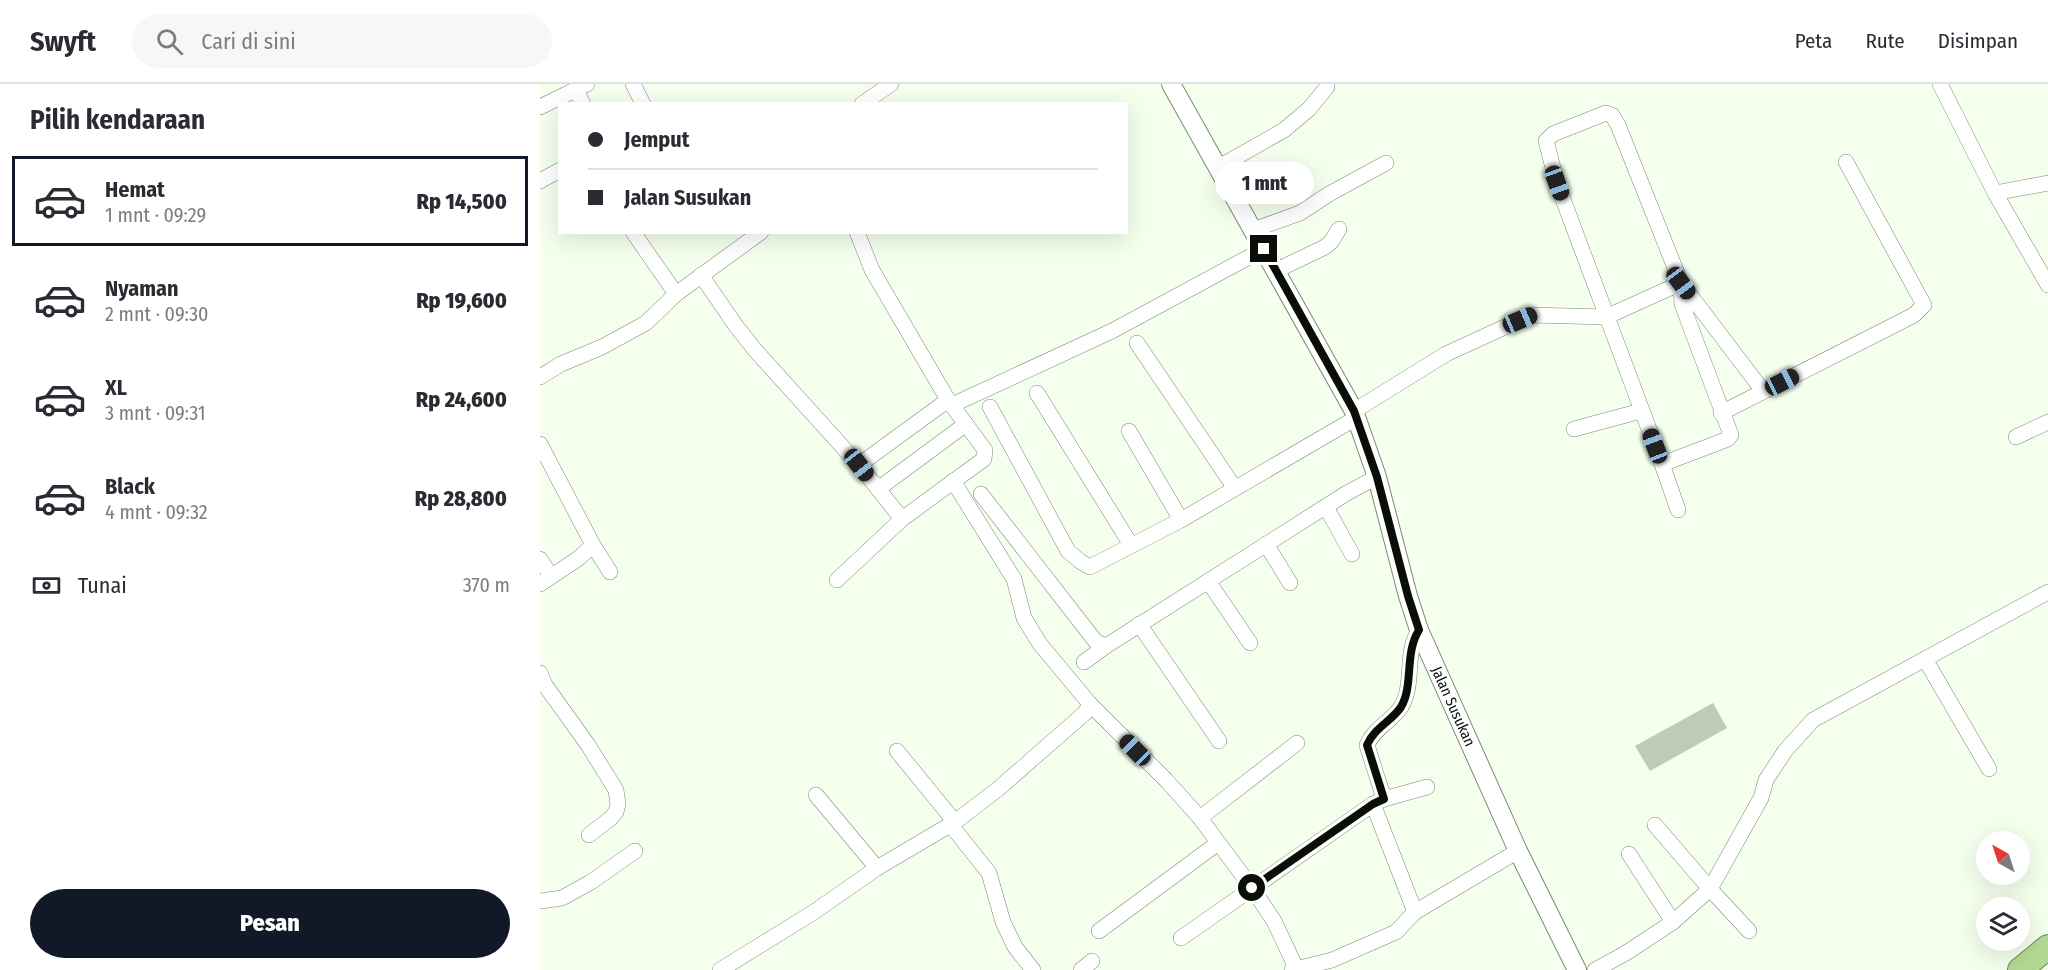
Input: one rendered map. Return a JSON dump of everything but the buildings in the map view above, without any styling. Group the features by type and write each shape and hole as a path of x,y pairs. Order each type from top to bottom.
{"highway":[{"path":"2020,970 2048,947"}],"street":[{"path":"633,84 642,102"},
{"path":"865,102 891,84"},
{"name":"Jalan Susukan","path":"1171,84 1355,414 1377,477 1419,630 1518,851 1577,970"},
{"path":"1940,84 1995,193 2048,285"},
{"path":"1219,167 1284,130 1309,109 1327,87"},
{"path":"542,101 582,92"},
{"path":"1678,510 1557,183 1546,141 1553,134 1606,113 1612,115 1681,283 1763,392"},
{"path":"1721,413 1914,315 1924,305 1846,162"},
{"path":"1253,230 1300,213 1329,194 1386,163"},
{"path":"540,181 558,171"},
{"path":"1995,193 2048,183"},
{"path":"1275,271 1324,247 1331,242 1339,229"},
{"path":"634,234 676,294"},
{"path":"540,376 646,324 676,294 758,234"},
{"path":"837,580 902,519 984,459 986,455 985,450 950,402 872,270 862,234"},
{"path":"859,465 950,402 1112,331 1264,249"},
{"path":"700,275 755,350 859,465 902,519"},
{"path":"990,408 1068,551 1090,567 1181,520 1355,414 1446,354 1531,315 1606,317 1681,283"},
{"path":"1662,464 1730,438 1682,304 1681,283"},
{"path":"1137,343 1234,487"},
{"path":"1037,393 1131,545"},
{"path":"1574,429 1641,411"},
{"path":"878,489 966,424"},
{"path":"2016,437 2046,428"},
{"path":"1129,431 1181,520"},
{"path":"540,444 593,545 610,572"},
{"path":"1084,662 1139,624 1377,477"},
{"path":"953,481 1014,579 1024,618 1040,644 1089,704 1166,780 1200,819 1274,921 1295,970 1332,960 1396,932 1415,912 1518,851"},
{"path":"981,494 1096,642 1106,646"},
{"path":"1326,507 1352,554"},
{"path":"1266,544 1290,583"},
{"path":"540,559 546,580 579,558 593,545"},
{"path":"1208,581 1250,643"},
{"path":"1595,970 1673,922 1710,889 1761,798 1766,780 1785,751 1813,720 2048,592"},
{"path":"1139,624 1219,741"},
{"path":"1415,912 1378,801 1367,745 1374,733 1401,706 1406,689 1411,646 1419,630"},
{"path":"1925,659 1989,769"},
{"path":"540,673 545,685 588,745 616,790 618,804 616,812 589,835"},
{"path":"720,970 814,912 877,868 953,823 998,789 1068,728 1085,712 1089,704"},
{"path":"1200,819 1297,743"},
{"path":"897,751 989,873 1003,922 1015,947 1033,970"},
{"path":"1181,938 1378,801 1427,787"},
{"path":"816,795 877,868"},
{"path":"1655,825 1749,931"},
{"path":"1100,931 1218,843"},
{"path":"540,901 562,898 591,882 636,851"},
{"path":"1629,854 1673,922"}],"route":[{"path":"1252,888 1373,804 1384,799 1367,745 1374,733 1394,714 1404,700 1411,646 1419,630 1377,477 1354,411 1264,249"}]}
